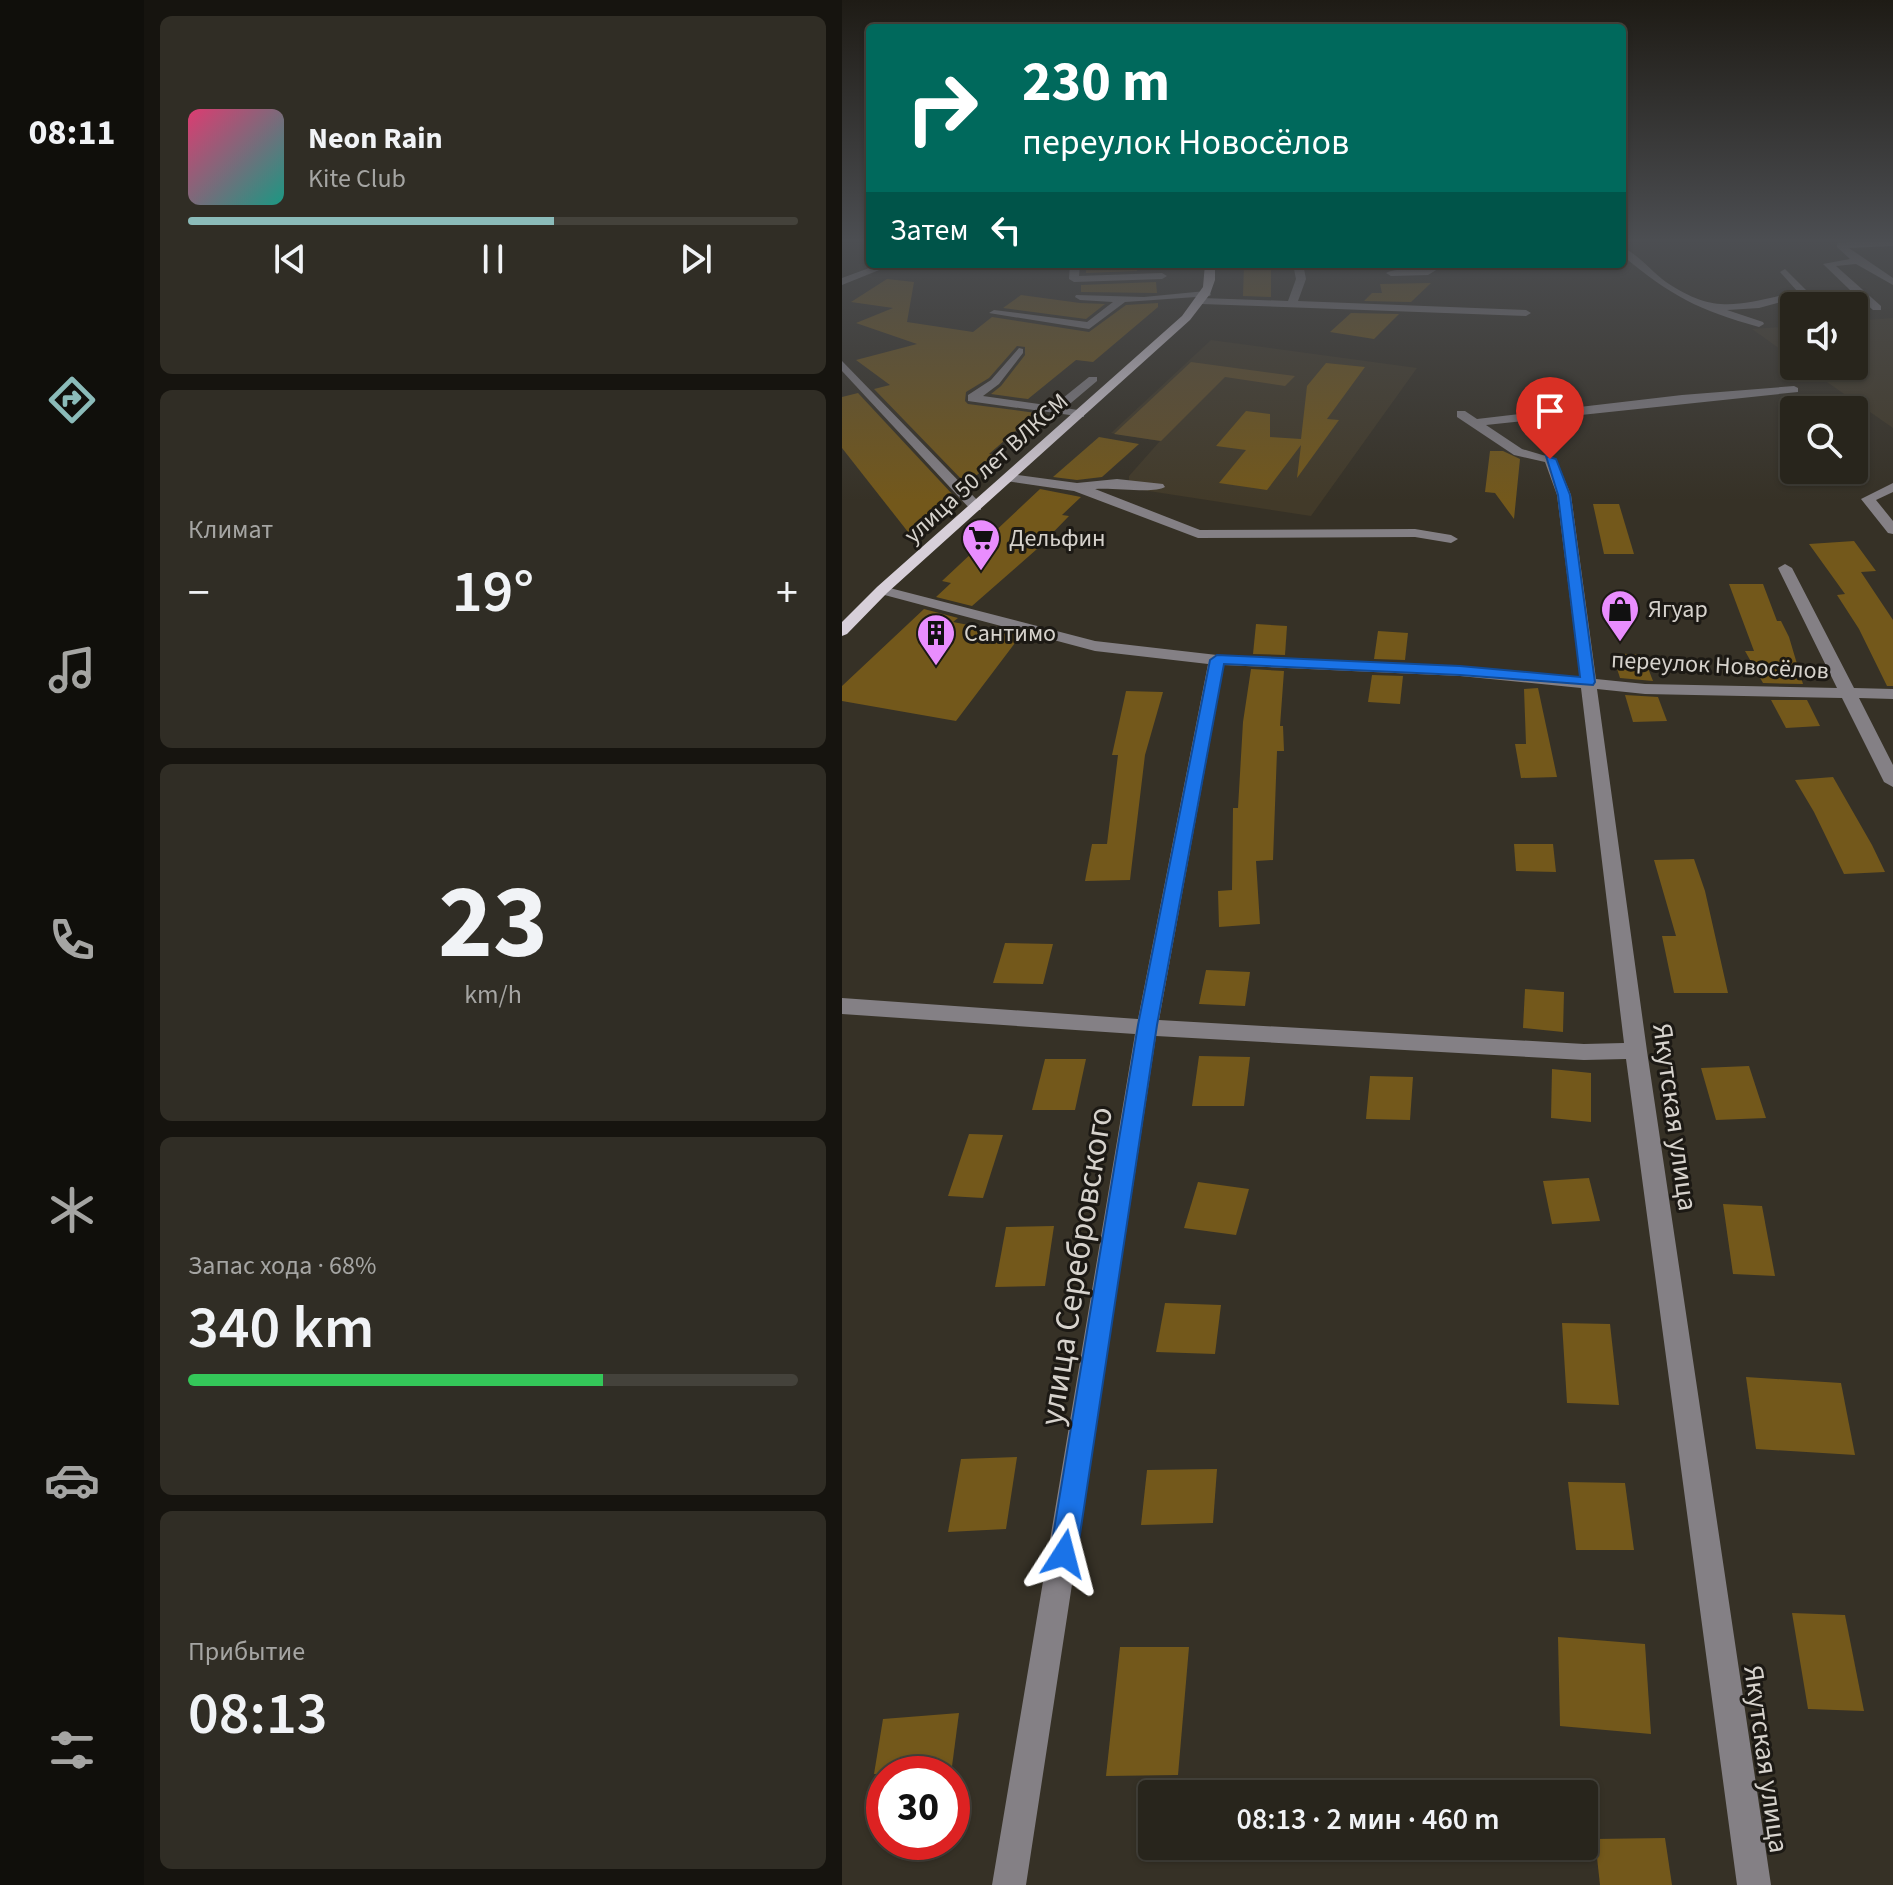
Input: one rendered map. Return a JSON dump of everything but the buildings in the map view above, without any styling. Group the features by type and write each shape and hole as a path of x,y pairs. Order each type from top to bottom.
{"main road":[{"name":"улица 50 лет ВЛКСМ","path":"842,631 882,590 1011,478 1174,326"}],"street":[{"path":"1019,351 995,382 972,398 1080,414"},
{"path":"842,364 976,507"},
{"path":"1057,409 1093,379"},
{"name":"Якутская улица","path":"1754,1885 1636,1051 1564,495 1550,459 1518,452 1469,418 1794,390"},
{"path":"1011,478 1077,487 1198,534 1415,533 1451,539"},
{"path":"1077,487 1117,483 1158,487"},
{"path":"1893,487 1868,499 1893,530"},
{"path":"1785,568 1893,782"},
{"name":"переулок Новосёлов","path":"882,590 1095,646 1217,660 1460,671 1645,689 1893,694"},
{"name":"улица Серебровского","path":"1009,1885 1147,1025 1217,660"},
{"path":"842,1006 989,1018 1568,1051 1636,1051"}],"shaded area":[{"path":"1868,326 1893,326 1893,428 1868,411 1868,396 1847,396 1824,380 1868,380"},
{"path":"1780,327 1780,349 1752,329"},
{"path":"1211,340 1417,368 1311,516 1129,488 1129,476 1160,441 1111,433"},
{"path":"1191,362 1295,376 1285,386 1225,377 1161,441 1114,434"}],"place":[{"name":"Дельфин","path":"981,572"},
{"name":"Ягуар","path":"1620,643"},
{"name":"Сантимо","path":"936,667"}],"route":[{"path":"1064,1554 1147,1025 1217,660 1460,671 1588,682 1564,495 1550,459"}]}
